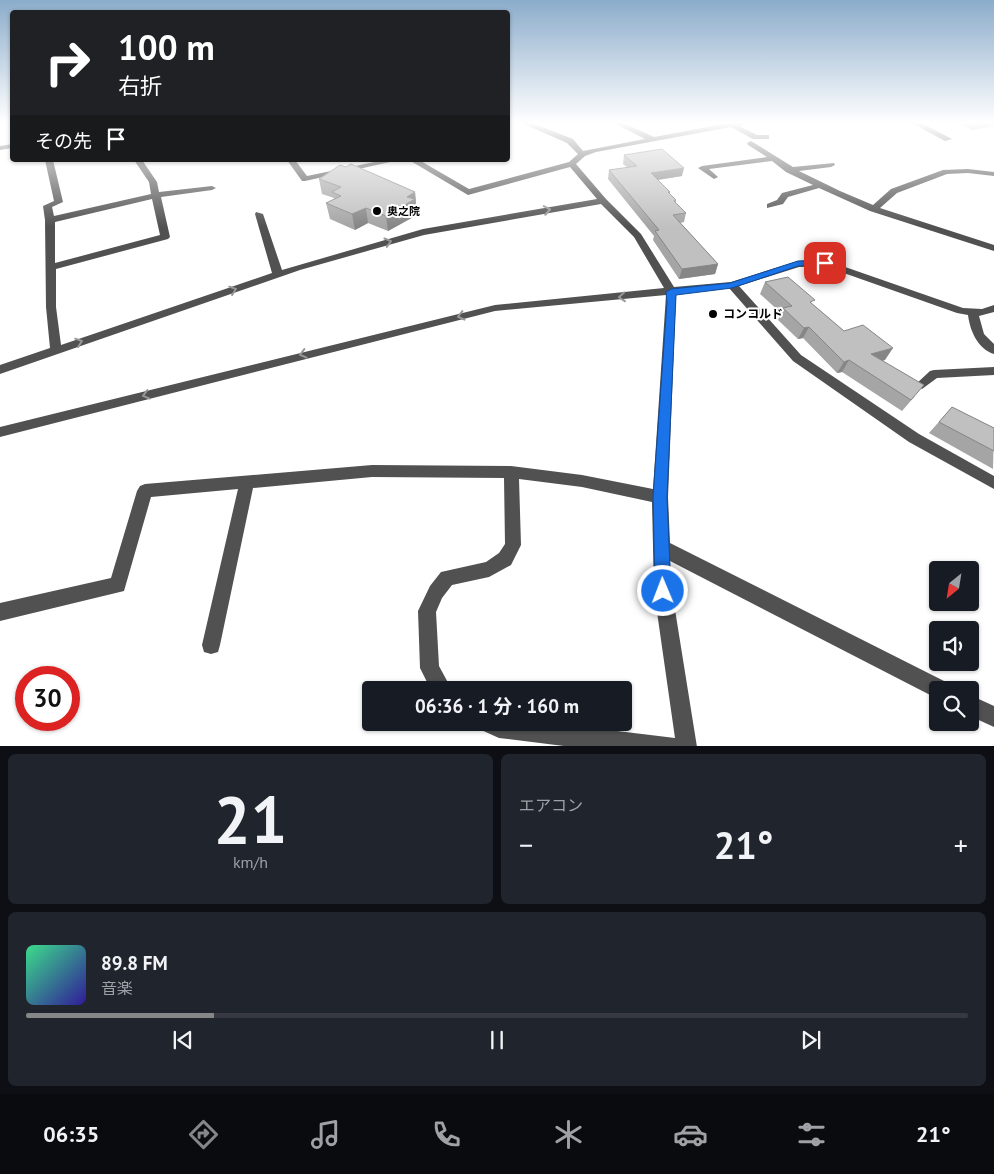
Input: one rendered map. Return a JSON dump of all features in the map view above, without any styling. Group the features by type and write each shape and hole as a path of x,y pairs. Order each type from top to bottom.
{"street":[{"path":"416,162 468,192 525,175 572,164 579,157"},
{"path":"769,157 817,186 873,209 994,248"},
{"path":"714,178 702,168 772,159"},
{"path":"49,162 58,202 47,206 50,220 51,307 56,350"},
{"path":"51,268 165,237 153,182 139,162"},
{"path":"292,162 305,179 386,162"},
{"path":"572,164 603,201 638,236 671,292 672,302 660,497 663,591 687,746"},
{"path":"789,170 831,165"},
{"path":"873,209 894,191 946,172 968,171 994,174"},
{"path":"770,206 780,202 785,195 817,186"},
{"path":"50,220 157,195 212,188"},
{"path":"0,370 278,274 423,232 603,201"},
{"path":"259,214 278,274"},
{"path":"0,432 276,361 495,308 732,285 798,264 825,263 962,311 974,313 994,308"},
{"path":"732,285 797,358 914,438 994,483"},
{"path":"974,313 975,330 980,339 994,350"},
{"path":"922,384 934,374 994,371"},
{"path":"0,612 118,586 146,491 372,471 511,472 582,480 660,497"},
{"path":"437,681 430,668 427,611 436,592 447,578 489,569 505,559 513,545 511,472"},
{"path":"211,645 247,482"},
{"path":"662,548 929,684"},
{"path":"979,710 994,717"},
{"path":"528,731 671,746"}],"building":[{"path":"626,157 671,157 684,168 651,173 670,192 668,192 676,200 674,201 686,213 673,215 718,264 682,269 655,231 659,230 609,170 637,166"},
{"path":"351,164 415,192 407,197 415,199 386,216 366,208 352,214 326,203 341,196 332,192 341,187 319,179 340,165 346,167"},
{"path":"788,277 815,300 810,302 844,331 863,325 893,348 871,354 924,385 911,400 849,360 844,362 809,327 804,328 783,308 792,306 765,282"},
{"path":"952,407 994,428 994,451 939,422"}],"place":[{"name":"奥之院","path":"377,211"},
{"name":"コンコルド","path":"713,314"}],"route":[{"path":"663,591 660,497 672,302 671,292 732,285 798,264 825,263"}]}
